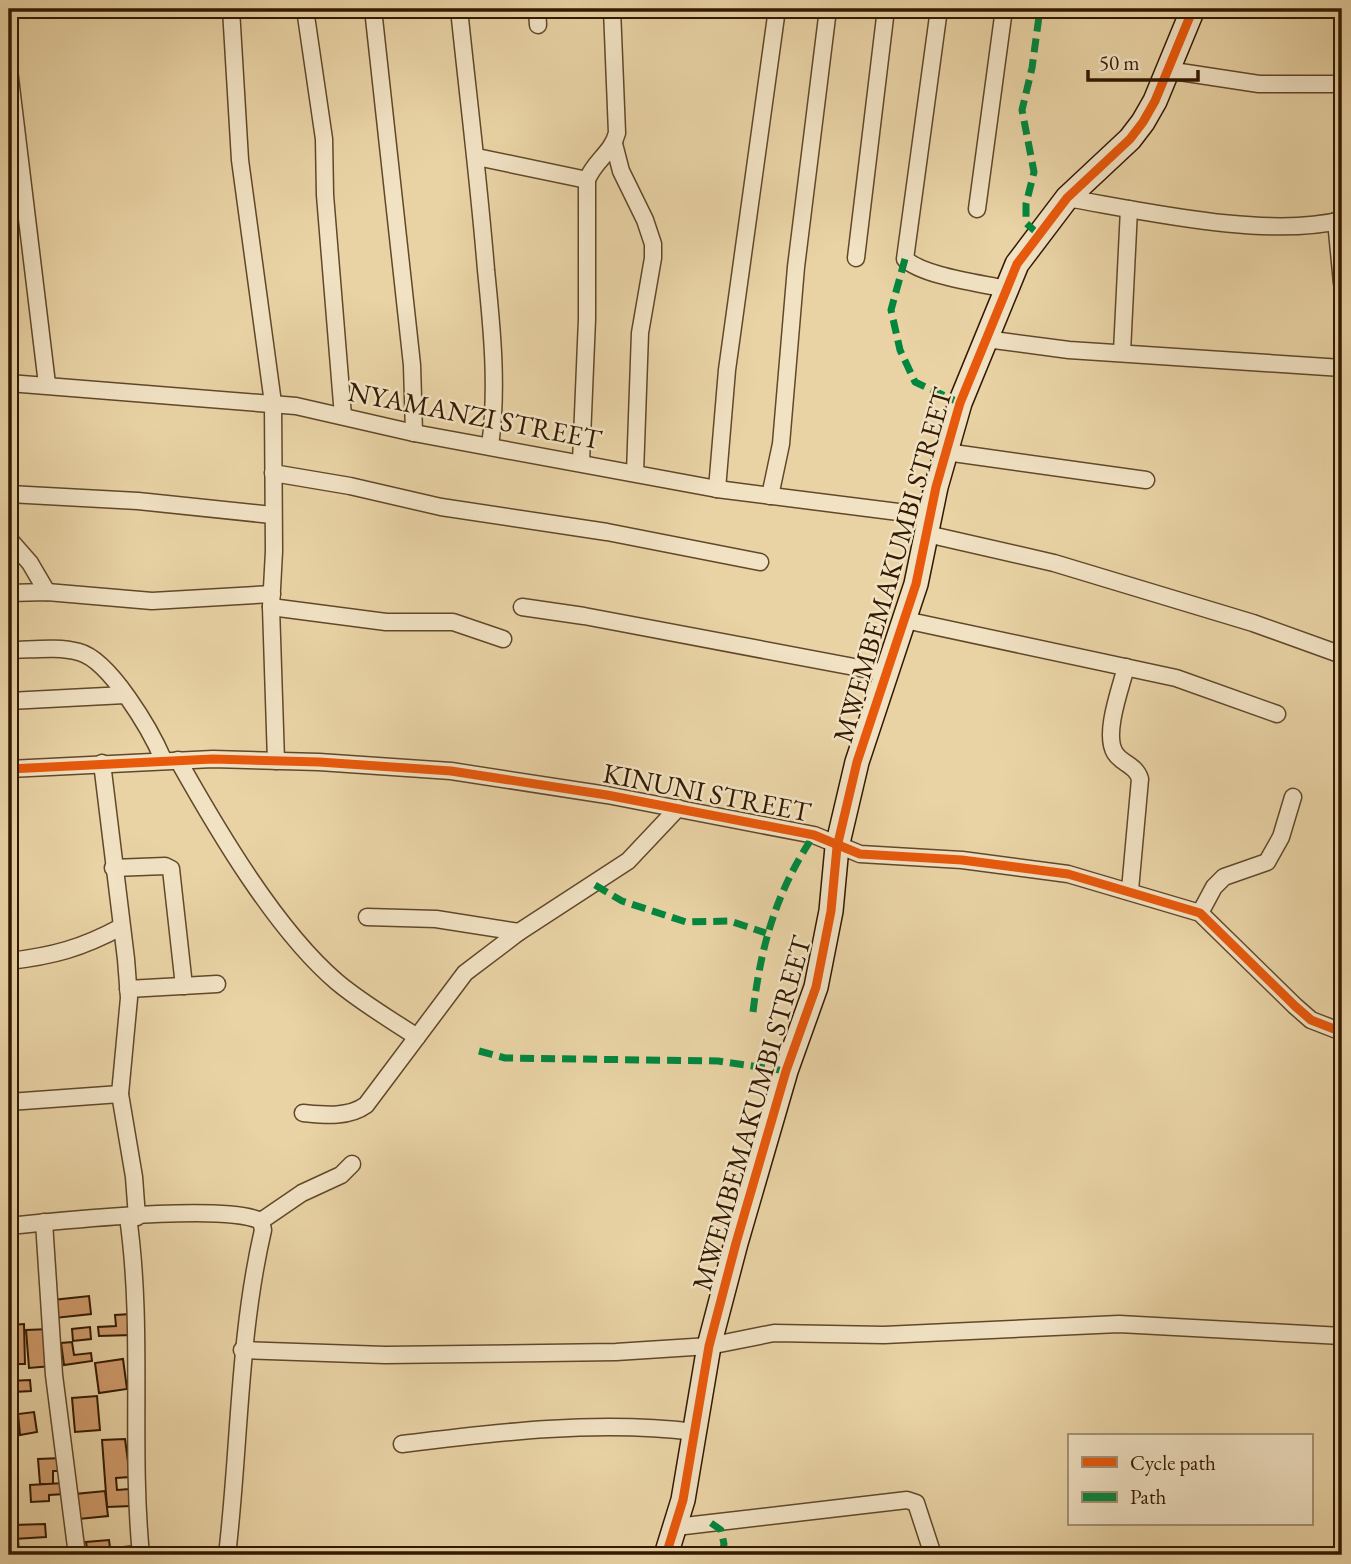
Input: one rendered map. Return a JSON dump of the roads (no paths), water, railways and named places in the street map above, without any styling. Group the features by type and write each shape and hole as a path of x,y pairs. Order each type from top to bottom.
{"street":[{"path":"231,9 238,147 252,266 273,403 271,600 276,761"},
{"path":"305,9 324,139 325,195 343,416"},
{"path":"373,9 412,365 414,433"},
{"path":"459,9 477,157 492,338 494,399 490,446"},
{"path":"612,9 618,112 614,144 621,171 645,220 653,244 640,333 635,472"},
{"path":"717,489 733,324 768,89 776,9"},
{"path":"770,496 782,433 796,267 828,9"},
{"path":"856,258 886,9"},
{"path":"939,9 905,259 911,265 929,271 1006,289"},
{"path":"977,209 1004,9"},
{"name":"MWEMBEMAKUMBI STREET","path":"666,1555 676,1527 709,1346 769,1124 816,987 831,911 836,847 857,762 905,620 960,403 1006,289 1037,233 1066,198 1130,139 1155,101 1192,9"},
{"path":"1167,69 1259,84 1342,84"},
{"path":"9,70 47,384"},
{"path":"581,462 587,319 587,180 597,163 614,144"},
{"path":"477,157 587,180"},
{"path":"1066,198 1243,225 1339,221 1342,283"},
{"path":"1122,352 1127,295 1129,209"},
{"path":"986,339 1069,350 1342,368"},
{"name":"NYAMANZI STREET","path":"9,383 273,403 414,433 928,525 1253,623 1342,655"},
{"path":"946,452 1146,480"},
{"path":"274,472 441,507 607,531 760,562"},
{"path":"9,494 138,501 272,515"},
{"path":"9,539 30,563 47,592"},
{"path":"9,593 47,592 152,601 271,600 386,622 453,622 503,639"},
{"path":"522,607 598,618 886,673"},
{"path":"905,620 1176,678 1277,714"},
{"path":"9,650 77,651 92,657 125,695 151,731 292,936 337,981 417,1037"},
{"path":"1126,667 1110,741 1115,754 1138,770 1140,779 1130,891"},
{"path":"9,701 125,695"},
{"name":"KINUNI STREET","path":"9,769 102,762 276,761 502,777 814,835 836,847 871,855 930,857 1037,869 1096,880 1200,913 1311,1020 1342,1032"},
{"path":"102,762 128,989 120,1094 134,1177 134,1407 141,1555"},
{"path":"1200,913 1214,887 1224,877 1266,862 1281,836 1293,797"},
{"path":"303,1113 325,1115 356,1112 378,1091 465,973 519,932 628,862 678,808"},
{"path":"113,868 165,866 172,869 184,986"},
{"path":"367,918 436,919 519,932"},
{"path":"9,961 58,955 92,943 121,927"},
{"path":"128,989 217,984"},
{"path":"9,1102 120,1094"},
{"path":"9,1226 132,1217 231,1215 261,1221 302,1193 341,1175 352,1164"},
{"path":"227,1555 242,1350 263,1230 261,1221"},
{"path":"44,1222 54,1375 77,1555"},
{"path":"242,1350 386,1355 616,1352 709,1346 775,1333 884,1335 1078,1324 1158,1325 1342,1336"},
{"path":"402,1444 525,1430 603,1428 695,1432"},
{"path":"676,1527 908,1500 916,1503 933,1555"},
{"path":"9,1535 11,1555"}]}
